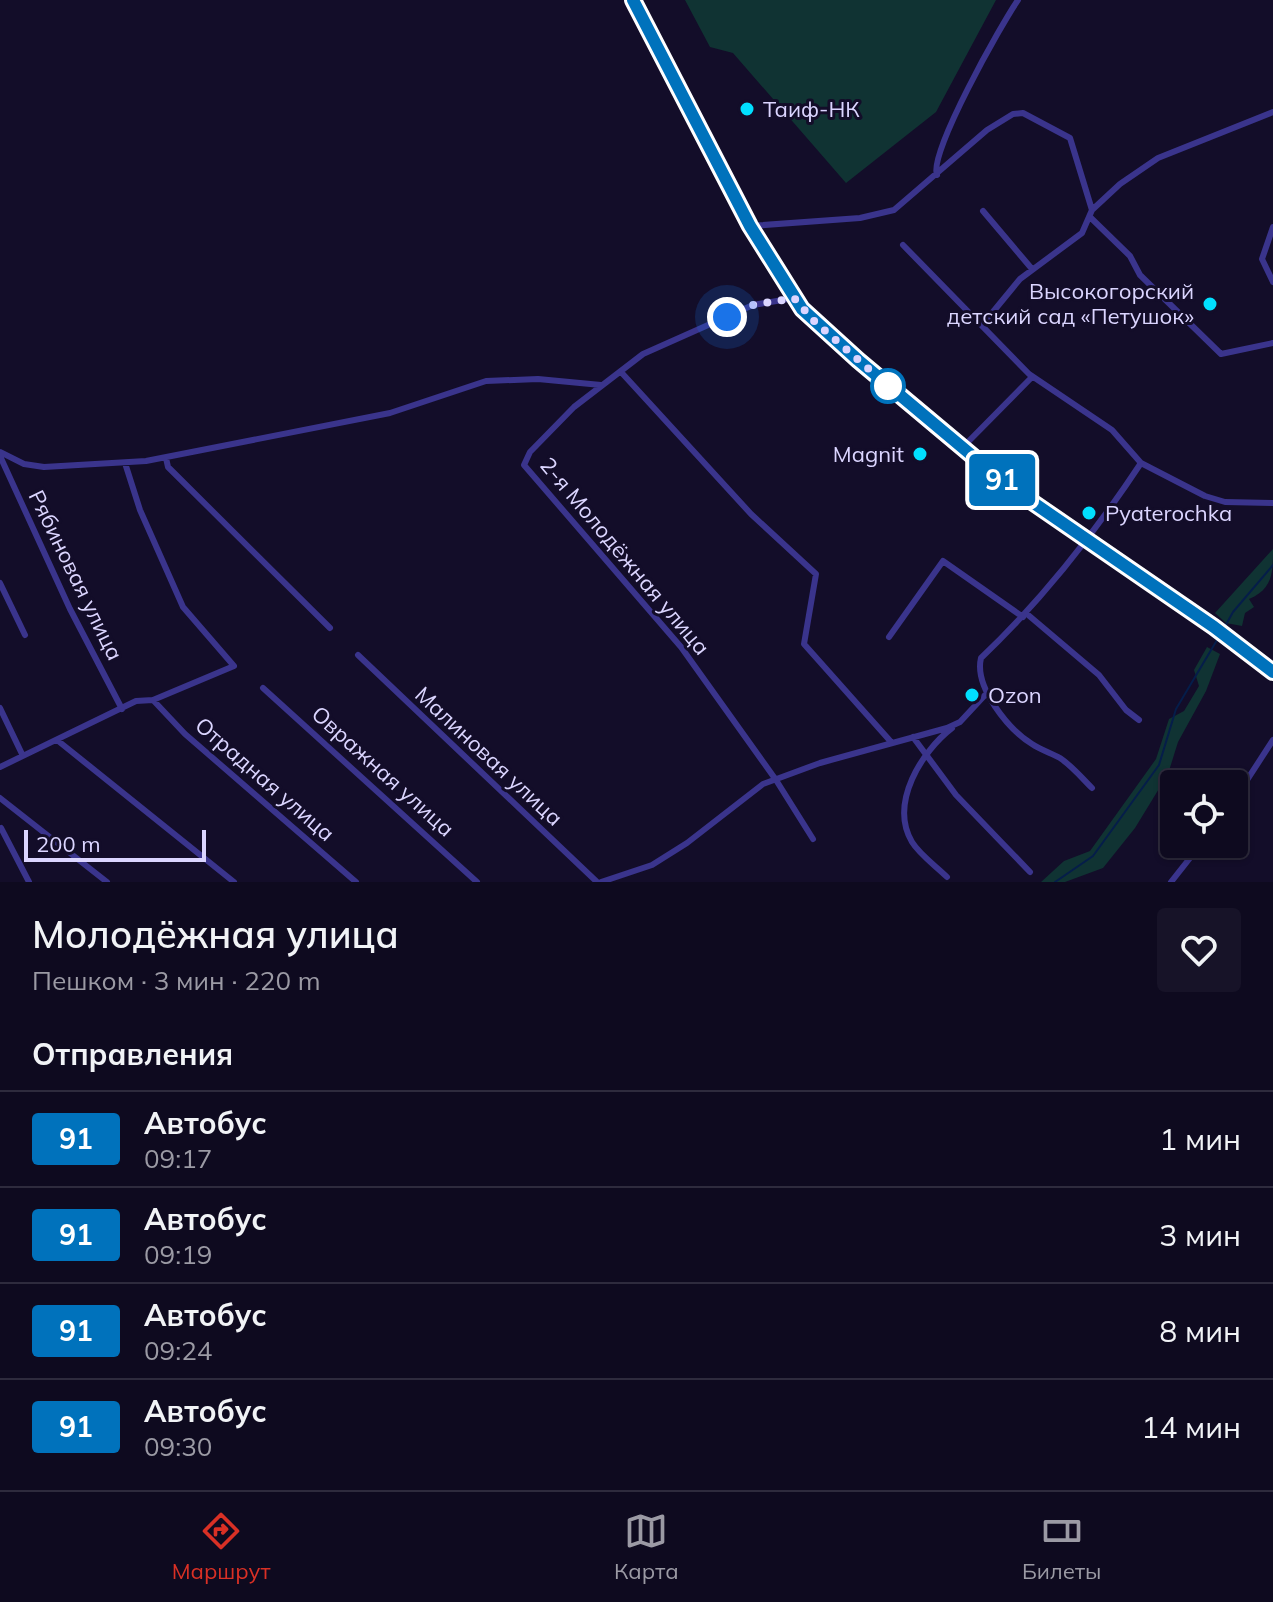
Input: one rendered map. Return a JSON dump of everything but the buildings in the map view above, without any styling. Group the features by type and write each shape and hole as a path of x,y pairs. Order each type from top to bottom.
{"main road":[{"path":"633,0 750,226 794,298 834,340 962,448 1085,541 1214,627 1273,672"}],"street":[{"path":"937,175 934,168 953,120 1018,0"},
{"path":"1092,210 1158,158 1273,112"},
{"path":"750,226 882,215 904,204 987,130 1013,114 1023,113 1070,138 1092,210 1091,218 1072,242 1032,269 983,324"},
{"path":"983,211 1032,269"},
{"path":"1091,218 1130,256 1140,275 1221,354 1273,343"},
{"path":"1273,227 1269,247 1262,259 1273,282"},
{"path":"903,245 1032,377 1112,430 1141,463 1205,496 1225,502 1273,503"},
{"name":"2-я Молодёжная улица","path":"794,298 753,305 643,354 601,385 552,429 530,452 524,465 681,647 776,780 813,839"},
{"path":"621,372 751,514 816,574 804,644 892,743"},
{"path":"962,448 1032,377"},
{"path":"0,454 24,464 44,467 125,463 166,458 390,413 486,381 538,379 601,385"},
{"name":"Рябиновая улица","path":"0,454 70,609 122,709"},
{"path":"166,458 168,467 330,628"},
{"path":"0,767 136,701 153,700 234,666 183,607 140,510 125,463"},
{"path":"1092,788 1061,759 1030,743 986,694 978,668 981,658 1025,616 1073,562 1141,463"},
{"path":"889,637 943,561 1025,616 1099,675 1126,710 1139,720"},
{"path":"0,583 25,635"},
{"name":"Малиновая улица","path":"358,655 601,882"},
{"name":"Овражная улица","path":"263,688 477,882"},
{"path":"947,877 913,844 906,825 911,781 927,753 986,694"},
{"name":"Отрадная улица","path":"153,700 185,734 356,882"},
{"path":"0,708 22,754"},
{"path":"601,882 652,865 687,843 751,792 776,780 960,722"},
{"path":"913,737 956,795 1030,872"},
{"path":"57,740 234,882"},
{"path":"1248,778 1273,740"},
{"path":"0,798 107,882"},
{"path":"1,828 29,882"},
{"path":"1171,882 1190,858"}],"green space":[{"path":"685,0 996,0 936,112 846,183 733,53 710,47"},
{"path":"1273,549 1270,579 1263,590 1249,599 1254,607 1245,613 1242,626 1226,623 1215,613"},
{"path":"1207,647 1220,654 1206,691 1178,742 1169,770 1160,770 1160,787 1135,828 1103,868 1065,882 1041,882 1064,861 1090,851 1156,759 1169,719 1184,711 1199,686 1194,670"}],"waterway":[{"path":"1223,630 1233,612 1273,565"},
{"path":"1055,882 1093,856 1159,765 1176,709 1220,635"}],"bus line":[{"name":"91","path":"633,0 750,226 772,266 802,309 834,340 1006,484 1214,627 1273,672"}],"place":[{"name":"Таиф-НК","path":"747,109"},
{"name":"Высокогорский детский сад «Петушок»","path":"1210,304"},
{"name":"Magnit","path":"920,454"},
{"name":"Pyaterochka","path":"1089,513"},
{"name":"Ozon","path":"972,695"}],"route":[{"path":"727,317 753,305 780,303 794,298 834,340 888,386"}]}
